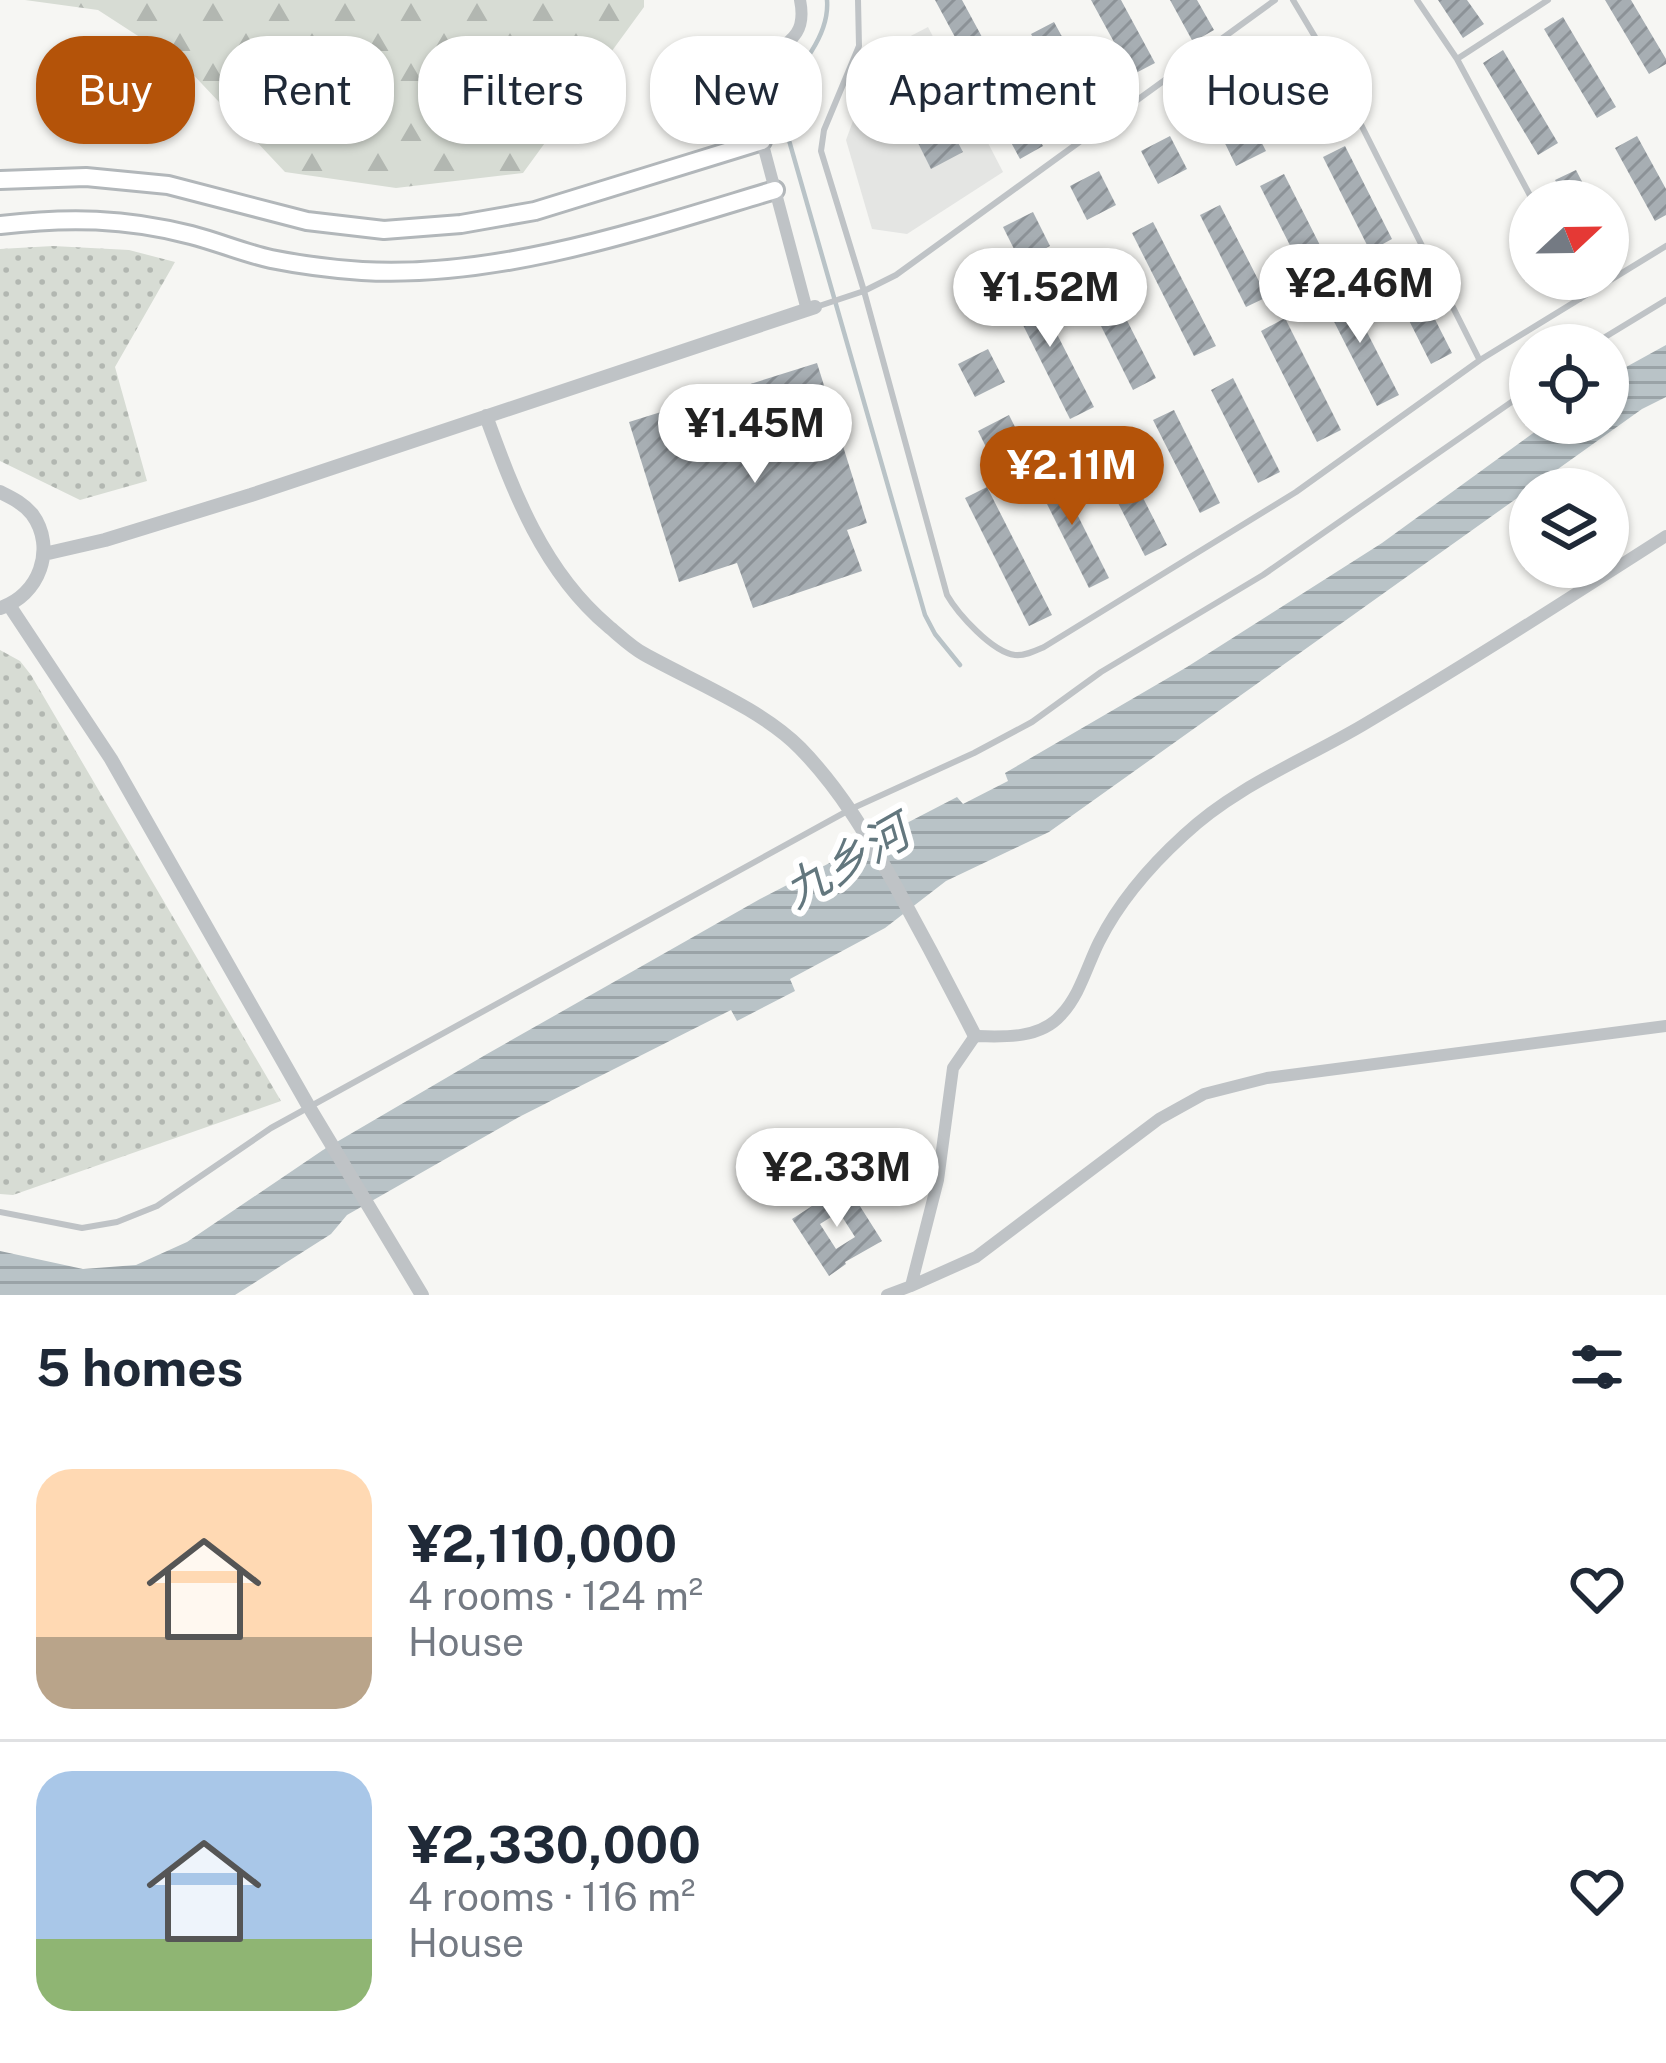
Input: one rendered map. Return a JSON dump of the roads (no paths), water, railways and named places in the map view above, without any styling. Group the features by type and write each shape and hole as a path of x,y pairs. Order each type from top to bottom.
{"main road":[{"path":"0,180 86,177 168,185 307,221 384,230 461,224 535,211 752,144"},
{"path":"0,225 68,218 121,222 190,235 268,258 366,272 487,263 567,248 776,190"}],"street":[{"path":"796,36 803,14 800,0"},
{"path":"44,554 147,527 811,309 763,144"},
{"path":"486,416 542,548 589,610 638,651 738,703 796,744 855,815 975,1036"},
{"path":"0,492 18,500 32,514 44,554 34,584 5,607 111,759 422,1295"},
{"path":"975,1036 1014,1037 1060,1017 1130,890 1229,797 1361,727 1666,536"},
{"path":"887,1295 976,1257 1159,1119 1204,1094 1268,1078 1666,1026"},
{"path":"911,1286 938,1180 952,1068 975,1036"}],"lane":[{"path":"858,0 860,46 824,130 821,152 947,595 980,634 1012,655 1044,647 1297,492 1480,360 1578,300"},
{"path":"811,309 896,274 1275,0"},
{"path":"1293,0 1327,57 1480,360"},
{"path":"1418,0 1522,180"},
{"path":"1456,59 1548,0"},
{"path":"1629,269 1666,246"},
{"path":"1627,324 1666,300"},
{"path":"0,1212 82,1228 117,1222 157,1206 271,1128 1032,722 1101,672 1263,575 1509,403"}],"water":[{"path":"1666,345 1666,397 1629,418 1629,365"},
{"name":"九乡河","path":"1518,444 1593,444 1559,468 1509,468 1509,504 1049,832 946,881 885,928 790,979 795,991 737,1021 731,1010 519,1117 347,1215 331,1234 235,1295 0,1295 0,1251 83,1269 136,1265 187,1242 323,1150 760,899 957,797 963,804 1008,781 1005,773 1187,667 1382,543"}],"waterway":[{"path":"827,0 818,39 776,95 925,615 960,665"}]}
